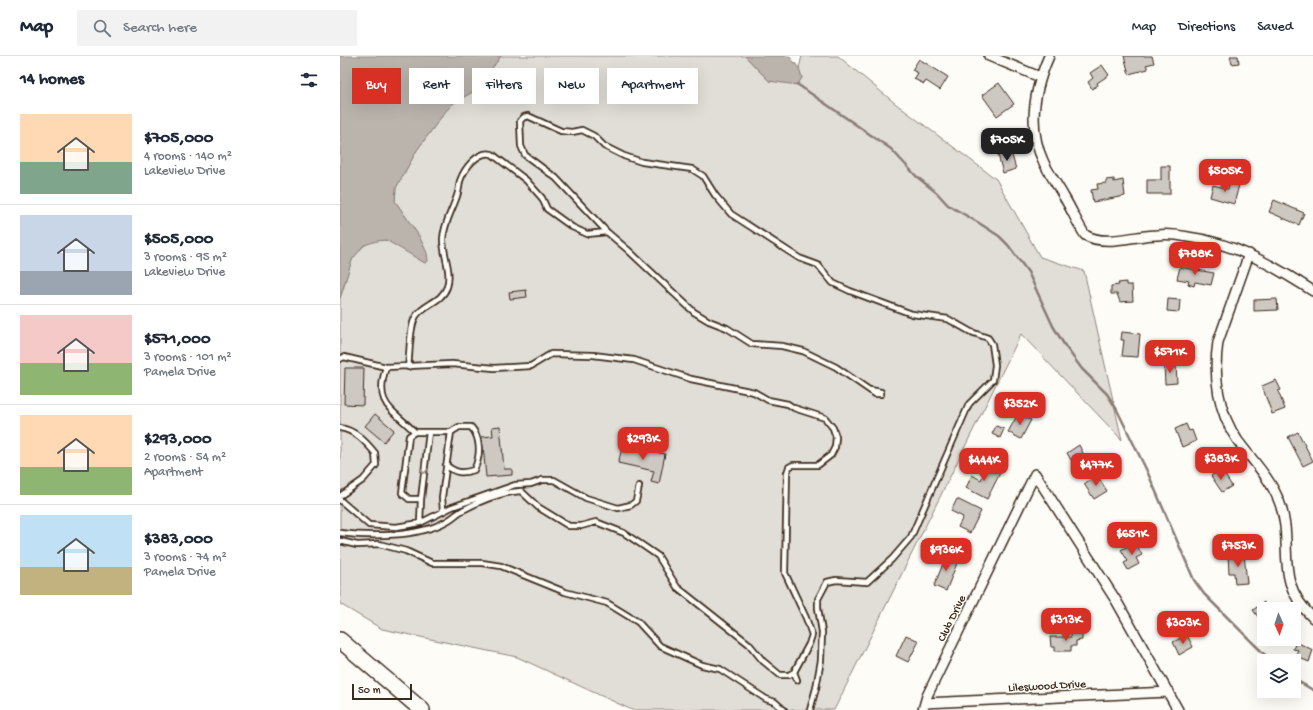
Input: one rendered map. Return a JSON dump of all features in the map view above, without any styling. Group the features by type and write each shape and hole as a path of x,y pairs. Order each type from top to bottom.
{"highway":[{"path":"340,640 420,709"}],"street":[{"path":"989,56 1040,78"},
{"path":"1049,56 1040,78 1033,111 1038,147 1044,162 1085,235 1092,239 1102,240 1158,234 1187,236 1220,244 1249,254 1279,269 1313,291"},
{"path":"1249,254 1218,342 1216,356 1217,380 1221,404 1232,431 1269,481 1280,503 1284,522 1288,581 1299,601 1313,618"},
{"name":"Club Drive","path":"924,706 1035,474 1117,602 1169,692"},
{"path":"1169,692 1178,710"},
{"name":"Lileswood Drive","path":"924,706 1169,692"}],"lane":[{"path":"810,710 822,660 821,620 818,604 822,590 827,582 836,580 867,582 892,559 910,537 969,404 993,380 995,365 992,344 988,338 971,332 948,319 912,314 885,305 833,282 818,265 799,258 731,214 724,207 704,176 699,172 692,169 642,162 624,156 604,146 594,136 582,130 572,132 561,131 528,116 524,117 520,121 520,146 524,155 556,178 607,232 684,304 709,321 727,328 752,344 782,346 803,351 836,367 870,390"},
{"path":"408,367 416,317 422,310 438,300 447,287 448,268 444,238 451,208 457,198 460,181 465,171 482,154 492,154 526,180 542,198 547,209 572,227 587,234 607,232"},
{"path":"340,359 344,358 386,367 452,364 494,368 531,366 551,354 593,355 634,360 691,379 754,392 768,400 788,404 794,408 825,418 833,428 836,437 835,447 831,455 818,465 793,465 789,467 787,473 785,573 806,618 812,635 809,644 794,672 789,675 780,676 772,670 749,644 677,587 658,556 624,533 596,522 581,526 569,526 538,507 521,492 512,492 486,500 462,510 445,522 418,531 380,536 340,533"},
{"path":"386,367 381,383 381,394 385,402 415,432"},
{"path":"421,499 409,499 402,493 410,436 415,432 451,432 460,427 471,427 477,433 480,459 474,470 465,473 453,472 446,465"},
{"path":"340,428 348,429 365,441 376,453 376,465 363,480 340,496"},
{"path":"420,523 421,499 429,432"},
{"path":"443,512 442,497 451,432"},
{"path":"340,500 369,525 396,527 420,523 443,512 515,485 531,484 548,479 554,480 586,498 618,508 632,505 636,501 639,486"},
{"path":"340,541 357,545 379,544 406,551 432,563 482,563 501,566 565,592 607,603 638,622 660,646 702,665 720,669 766,699 775,702 784,710"},
{"path":"794,672 797,680"}],"shaded area":[{"path":"340,56 501,56 492,68 472,68 472,92 464,97 464,68 409,68 409,104 453,104 445,112 417,150 396,188 395,201 419,236 427,253 428,261 425,263 386,240 364,245 352,260 340,298"},
{"path":"501,56 745,56 769,81 802,78 799,68 802,56 838,56 896,104 996,179 1040,257 1084,271 1122,440 1021,334 834,710 632,710 517,657 382,629 340,604 340,298 353,258 360,249 369,243 384,240 398,246 425,263 428,261 419,236 395,201 396,188 417,150 445,112 453,104 464,104 464,97 472,92 472,104 536,104 536,68 492,68"},
{"path":"745,56 789,56 799,68 802,78 797,85 769,81"}],"building":[{"path":"1124,56 1152,56 1154,63 1146,65 1148,69 1129,74"},
{"path":"1230,56 1238,56 1239,63 1232,64"},
{"path":"919,59 948,77 940,90 926,81 924,84 914,79 918,73 912,70"},
{"path":"1102,65 1109,75 1097,83 1098,85 1092,89 1088,82 1093,78 1090,73"},
{"path":"999,83 1014,104 997,116 982,95"},
{"path":"1011,152 1016,169 1003,173 998,155"},
{"path":"1161,166 1170,166 1170,194 1147,194 1147,180 1161,180"},
{"path":"1114,179 1114,182 1123,180 1125,196 1093,202 1091,190 1098,189 1097,184 1106,183 1106,180"},
{"path":"1229,183 1239,185 1234,204 1210,197 1213,185 1228,189"},
{"path":"1274,200 1304,213 1299,225 1269,212"},
{"path":"1180,267 1214,273 1211,285 1195,282 1194,286 1188,284 1189,281 1177,279"},
{"path":"1126,282 1126,285 1132,285 1133,301 1120,302 1117,294 1111,294 1111,286"},
{"path":"526,290 527,297 510,299 509,292"},
{"path":"1168,299 1180,300 1179,312 1167,311"},
{"path":"1277,299 1278,310 1254,311 1254,300"},
{"path":"1122,332 1140,334 1138,357 1122,356 1124,340 1121,340"},
{"path":"1176,364 1177,383 1165,384 1164,365"},
{"path":"345,368 364,368 363,405 344,404"},
{"path":"1276,380 1281,390 1278,391 1285,409 1272,414 1262,386"},
{"path":"375,414 394,430 384,442 365,426"},
{"path":"1018,414 1031,420 1021,439 1008,432"},
{"path":"1186,424 1189,431 1192,430 1196,441 1182,447 1175,429"},
{"path":"500,426 504,469 512,469 512,475 486,477 481,437 493,436 492,427"},
{"path":"996,426 1004,429 1000,438 992,434"},
{"path":"1298,432 1313,461 1303,466 1288,437"},
{"path":"623,445 665,454 659,484 651,482 654,471 618,463"},
{"path":"1079,445 1083,453 1071,460 1067,453"},
{"path":"988,464 1001,471 987,499 966,488 972,475 981,480"},
{"path":"1221,469 1232,486 1222,492 1211,476"},
{"path":"1097,475 1107,491 1094,499 1084,484"},
{"path":"957,499 981,511 970,533 958,527 963,517 951,511"},
{"path":"1135,542 1142,555 1136,558 1139,564 1128,570 1124,563 1128,561 1121,550"},
{"path":"947,554 959,558 946,591 934,586"},
{"path":"1244,554 1247,583 1235,584 1234,573 1229,573 1228,555"},
{"path":"1257,607 1257,615 1253,610"},
{"path":"1082,631 1082,640 1076,641 1076,646 1071,646 1071,651 1055,651 1055,647 1051,647 1050,637 1071,637 1071,632"},
{"path":"906,635 919,641 908,662 896,656"},
{"path":"1187,635 1193,647 1179,655 1173,642"},
{"path":"1301,644 1313,650 1309,662 1301,659 1301,654 1296,654 1298,650 1293,649 1294,646 1301,646"}],"waterway":[{"path":"797,84 891,149 916,176 937,193 948,205 999,236 1008,245 1028,272 1053,326 1065,346 1082,369 1107,394 1116,408 1147,471 1194,580 1204,594 1264,654"},
{"path":"1301,683 1313,690"}]}
